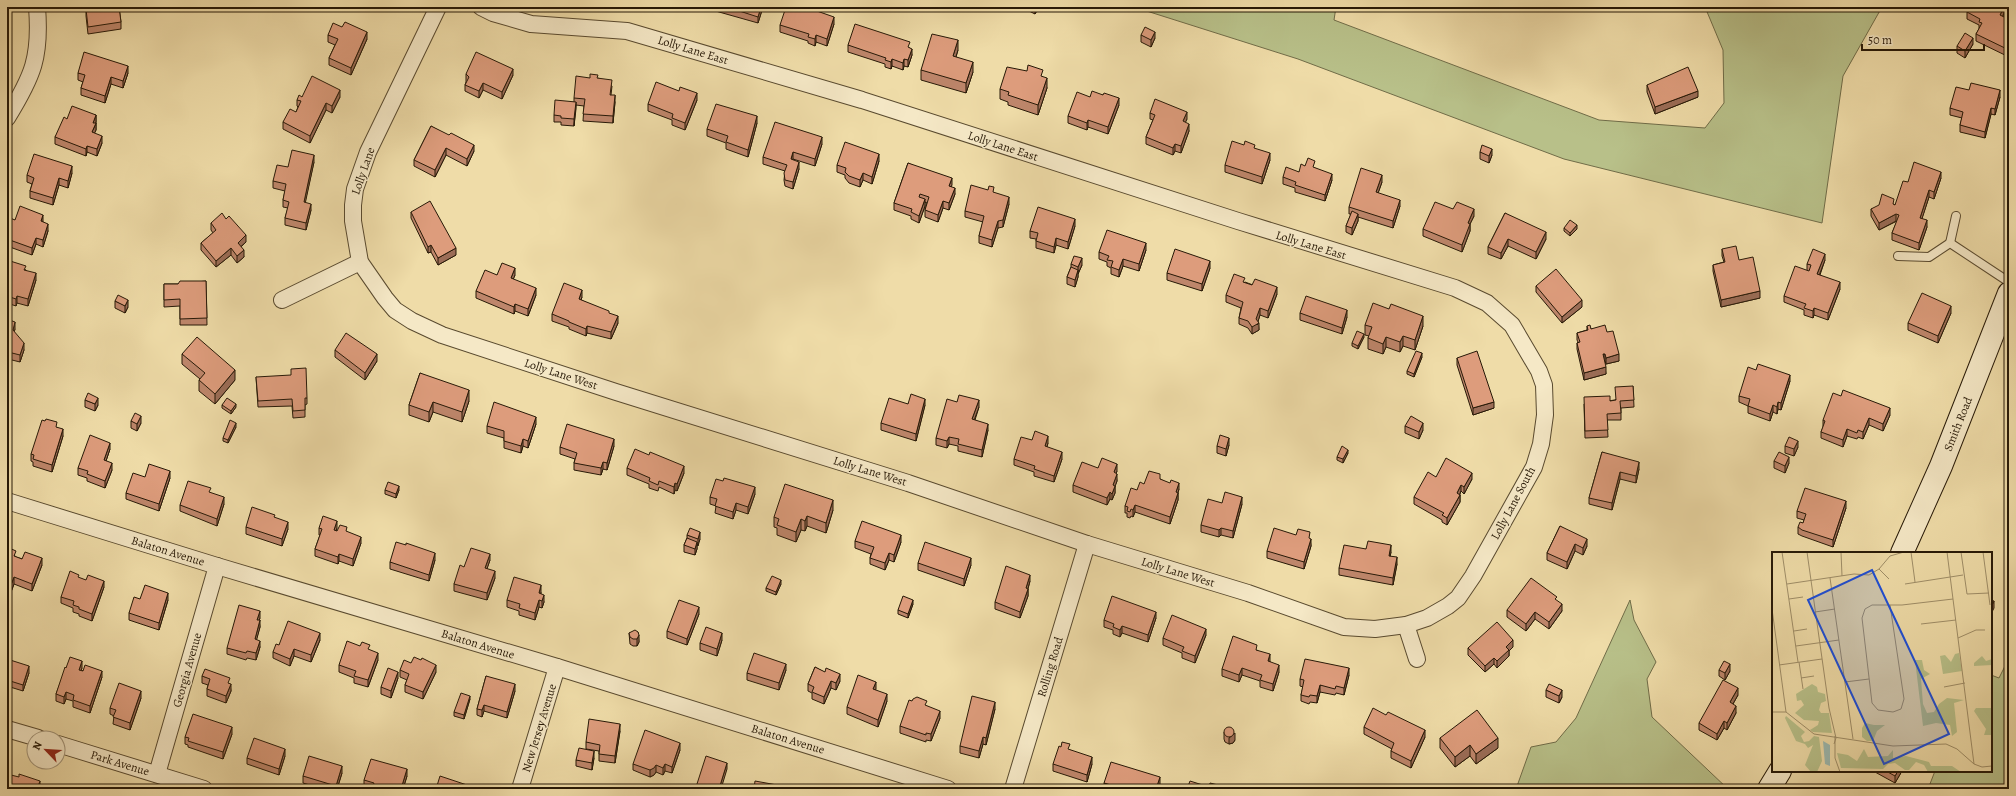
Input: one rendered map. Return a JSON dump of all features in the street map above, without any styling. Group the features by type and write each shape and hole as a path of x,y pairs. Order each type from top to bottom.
{"street":[{"path":"7,118 24,91 36,59 38,43 37,7"},
{"name":"Lolly Lane","path":"360,262 354,228 353,205 361,171 438,7"},
{"name":"Lolly Lane East","path":"481,7 493,13 531,24 627,30 862,100 1267,231 1455,288 1487,303 1512,325"},
{"path":"282,300 360,262"},
{"name":"Lolly Lane West","path":"360,262 375,285 395,310 412,321 442,335 616,392 908,484 1087,544 1248,593 1344,627 1375,629 1406,625"},
{"name":"Smith Road","path":"1902,552 1941,466 2009,293"},
{"name":"Lolly Lane South","path":"1406,625 1439,612 1458,598 1474,576 1534,467 1543,432 1544,385 1530,354 1512,325"},
{"name":"Balaton Avenue","path":"7,501 217,566 557,667 948,789"},
{"name":"Rolling Road","path":"1013,789 1087,544"},
{"name":"Georgia Avenue","path":"157,774 217,566"},
{"path":"1406,625 1417,659"},
{"name":"New Jersey Avenue","path":"520,789 557,667"},
{"path":"7,729 26,735"},
{"name":"Park Avenue","path":"66,746 204,789"},
{"path":"1769,789 1779,772"}],"lane":[{"path":"1898,256 1929,257 1950,243 1956,216"},
{"path":"1950,243 2009,282"}],"green space":[{"path":"1134,7 1336,7 1334,20 1599,120 1705,128 1724,103 1723,50 1705,7 1882,7 1843,76 1822,223 1564,159 1298,59"},
{"path":"1630,600 1634,620 1656,662 1647,679 1652,717 1728,789 1516,789 1531,747 1556,742 1576,718"},
{"path":"2009,658 2009,789 1928,789 1935,772 1992,772 1992,675 1999,678"}],"building":[{"path":"90,7 119,7 121,22 88,27 86,9"},
{"path":"727,7 761,7 758,17"},
{"path":"786,7 814,7 814,10 834,17 827,39 816,35 815,39 808,37 809,34 780,25"},
{"path":"1969,7 2004,7 2000,15 2008,19 2009,16 2009,50 1976,34 1982,23 1979,22 1980,19 1967,12"},
{"path":"345,22 367,32 351,68 329,58 338,39 328,35 333,23 342,27"},
{"path":"855,24 910,42 908,47 912,49 908,60 904,59 903,63 892,59 891,62 885,60 886,58 848,45"},
{"path":"1145,27 1155,32 1151,40 1141,35"},
{"path":"1965,33 1973,38 1965,51 1957,46"},
{"path":"932,34 958,40 953,56 973,62 966,83 921,70"},
{"path":"84,52 128,66 123,81 111,77 105,96 81,88 85,75 78,73"},
{"path":"476,52 513,69 502,92 483,83 479,91 465,85 469,77 466,74"},
{"path":"1028,65 1043,70 1041,76 1047,78 1038,105 1008,95 1009,92 1000,89 1007,67 1027,71"},
{"path":"1688,67 1698,91 1655,107 1647,85"},
{"path":"590,74 598,75 597,78 612,80 610,95 615,95 613,116 583,114 585,99 574,98 576,76 590,78"},
{"path":"312,76 340,90 332,106 326,103 310,136 283,122 290,109 296,112 301,101 297,100 299,95 302,97"},
{"path":"656,82 679,91 680,87 697,93 685,123 672,118 673,114 648,104"},
{"path":"1971,83 2000,90 1995,109 1991,108 1985,132 1960,125 1963,112 1950,108 1956,87 1969,90"},
{"path":"1092,91 1119,98 1108,127 1088,120 1087,123 1068,116 1077,92 1090,97"},
{"path":"1155,99 1187,112 1183,121 1189,124 1181,146 1175,144 1173,148 1146,137 1155,115 1150,113"},
{"path":"555,100 576,102 574,119 561,118 561,116 554,115"},
{"path":"716,104 757,116 748,150 726,142 728,136 707,129"},
{"path":"72,106 96,115 93,123 96,123 92,132 102,136 97,149 87,146 86,149 55,137 64,117 67,119"},
{"path":"775,122 822,137 815,159 793,152 791,159 799,162 793,182 785,180 784,173 787,165 763,157"},
{"path":"431,126 449,135 451,133 474,145 467,159 446,148 435,170 414,160"},
{"path":"1232,141 1244,145 1245,141 1255,145 1254,148 1270,153 1262,177 1225,165"},
{"path":"845,142 879,154 872,177 863,173 860,180 849,176 845,172 846,168 837,165"},
{"path":"1482,145 1492,149 1489,156 1480,152"},
{"path":"292,150 314,155 304,202 311,204 306,223 285,218 289,202 283,200 286,184 273,181 277,165 288,167"},
{"path":"34,154 72,166 68,181 59,178 53,198 30,191 34,178 27,175"},
{"path":"1308,158 1315,161 1313,167 1332,174 1325,195 1295,185 1296,182 1283,177 1286,167 1299,172 1301,164 1305,166"},
{"path":"1914,162 1941,172 1934,192 1929,190 1920,218 1927,220 1919,243 1892,233 1899,215 1896,214 1879,223 1871,209 1879,205 1882,194 1894,199 1893,204 1895,205 1903,181 1908,182"},
{"path":"908,163 952,178 949,186 955,188 949,203 943,201 938,215 925,210 929,197 920,194 919,197 925,199 919,216 911,212 912,209 894,203"},
{"path":"1361,168 1382,175 1376,192 1400,200 1393,221 1349,207"},
{"path":"971,185 988,190 989,186 994,187 993,192 1009,197 1003,220 998,221 992,240 979,236 984,216 965,211"},
{"path":"430,201 456,248 438,258 431,245 428,247 411,212"},
{"path":"1435,202 1453,209 1457,202 1474,209 1468,223 1470,224 1462,245 1423,229"},
{"path":"20,206 43,215 41,221 48,224 43,240 36,238 32,248 7,239 7,224 10,218 15,220"},
{"path":"1038,207 1075,219 1068,242 1056,238 1054,247 1036,241 1038,233 1030,231"},
{"path":"1352,211 1358,214 1352,228 1346,226"},
{"path":"222,213 226,219 229,216 246,235 238,243 244,250 237,256 231,248 216,261 201,243 216,230 211,223"},
{"path":"1505,213 1546,232 1536,252 1508,239 1501,253 1488,247"},
{"path":"1570,220 1577,225 1570,233 1564,228"},
{"path":"1107,230 1146,243 1139,264 1123,259 1119,270 1111,267 1113,261 1107,260 1109,256 1099,252"},
{"path":"1736,246 1739,260 1753,257 1760,291 1721,300 1713,265 1725,262 1722,249"},
{"path":"1175,249 1210,261 1202,284 1167,273"},
{"path":"1813,249 1825,254 1817,274 1840,282 1828,313 1814,308 1813,311 1804,308 1806,304 1784,296 1795,266 1809,271 1811,265 1807,264"},
{"path":"1074,256 1082,258 1078,267 1071,264"},
{"path":"7,260 26,266 24,270 36,273 28,299 17,296 16,299 7,296"},
{"path":"502,263 515,268 511,278 536,288 528,309 515,304 514,307 476,291 485,270 497,275"},
{"path":"1071,267 1078,270 1075,280 1067,277"},
{"path":"1556,269 1582,300 1562,317 1536,286"},
{"path":"1234,274 1245,278 1243,282 1252,285 1255,279 1277,287 1268,311 1260,308 1256,319 1259,323 1252,327 1248,321 1239,318 1243,302 1226,295"},
{"path":"180,281 206,281 207,318 180,319 180,299 164,300 164,284 178,284"},
{"path":"564,283 582,290 579,299 618,316 611,332 587,326 586,329 552,314"},
{"path":"1922,293 1951,306 1938,336 1908,323"},
{"path":"118,295 128,300 125,306 115,301"},
{"path":"1306,296 1347,310 1342,328 1300,313"},
{"path":"1373,303 1389,309 1391,304 1423,316 1415,340 1403,336 1400,342 1386,337 1383,344 1368,338 1372,327 1365,325"},
{"path":"7,319 15,322 13,330 24,343 20,355 8,352 7,354"},
{"path":"1590,325 1591,329 1605,325 1607,332 1613,331 1619,354 1606,358 1605,354 1603,354 1606,367 1584,373 1577,343 1580,342 1577,333 1588,330 1587,326"},
{"path":"1357,331 1364,334 1358,346 1352,343"},
{"path":"346,333 377,354 365,373 335,350"},
{"path":"197,337 235,370 215,394 199,380 205,373 182,354"},
{"path":"1416,351 1422,353 1414,374 1407,371"},
{"path":"1477,351 1494,402 1473,408 1457,358"},
{"path":"1758,364 1790,375 1781,403 1778,402 1777,407 1773,405 1770,414 1748,406 1750,399 1739,396 1748,367 1756,370"},
{"path":"306,368 307,398 305,398 305,410 293,411 292,399 258,401 256,377 291,375 291,369"},
{"path":"420,373 469,390 462,412 433,402 429,412 409,405"},
{"path":"1633,386 1634,400 1620,401 1621,413 1607,414 1608,430 1585,431 1584,397 1610,396 1610,401 1616,400 1615,387"},
{"path":"1843,390 1890,408 1883,424 1869,418 1863,432 1858,430 1857,433 1847,429 1843,440 1821,432 1825,421 1823,420 1833,393 1841,396"},
{"path":"88,393 98,398 95,404 85,400"},
{"path":"911,394 925,399 916,434 881,423 889,398 908,404"},
{"path":"959,395 979,400 972,419 988,424 982,450 958,444 959,439 949,437 947,441 936,438 947,399 957,402"},
{"path":"227,398 236,404 231,411 222,405"},
{"path":"494,402 536,417 528,441 523,439 521,446 504,441 504,431 487,426"},
{"path":"135,413 141,416 137,424 131,421"},
{"path":"1411,416 1423,423 1419,432 1405,426"},
{"path":"46,419 57,422 56,427 63,429 52,465 33,459 34,455 31,454 42,420 45,421"},
{"path":"230,420 236,423 228,440 223,438"},
{"path":"567,424 614,439 607,463 603,462 601,468 574,463 577,453 560,447"},
{"path":"7,431 10,432 7,442"},
{"path":"1035,431 1048,436 1045,446 1062,452 1054,476 1034,469 1035,466 1014,459 1021,437 1032,440"},
{"path":"90,435 110,443 104,460 112,463 105,481 87,474 88,471 78,468"},
{"path":"1220,435 1229,438 1226,449 1217,446"},
{"path":"1789,437 1798,441 1794,449 1785,446"},
{"path":"1342,446 1348,450 1343,459 1337,457"},
{"path":"635,449 649,455 650,452 684,466 677,484 675,483 674,487 659,481 658,485 649,481 650,478 627,468"},
{"path":"1602,452 1639,462 1636,476 1620,472 1612,503 1589,498"},
{"path":"1779,452 1789,457 1785,466 1774,461"},
{"path":"1102,458 1117,464 1114,472 1117,474 1113,485 1115,486 1112,494 1110,492 1107,498 1073,485 1082,462 1098,468"},
{"path":"1446,458 1472,473 1464,487 1461,485 1457,493 1460,495 1447,518 1442,515 1444,513 1414,497 1428,472 1436,477"},
{"path":"149,464 170,471 159,504 126,493 133,473 145,477"},
{"path":"1149,471 1160,474 1160,479 1170,483 1171,480 1179,483 1176,492 1178,493 1170,517 1135,505 1133,510 1131,509 1130,512 1127,511 1128,507 1125,506 1131,488 1137,490 1140,482 1144,484"},
{"path":"724,478 755,487 748,507 736,503 733,512 715,506 717,499 710,497 716,479 723,481"},
{"path":"188,481 211,488 209,492 224,497 217,519 180,505"},
{"path":"388,482 399,486 396,494 385,490"},
{"path":"785,484 833,500 826,523 807,516 805,521 801,519 796,532 777,525 779,519 774,517"},
{"path":"1805,488 1846,501 1833,540 1802,530 1798,527 1800,522 1803,523 1806,514 1797,511"},
{"path":"1225,492 1242,497 1233,531 1221,528 1219,530 1201,525 1208,499 1222,503"},
{"path":"252,507 275,515 274,517 288,522 282,539 246,527"},
{"path":"323,516 337,521 334,530 337,531 340,525 347,527 346,531 361,537 353,559 339,554 338,557 315,549 322,529 319,528"},
{"path":"862,521 901,535 894,555 889,553 885,563 870,558 874,547 855,541"},
{"path":"1560,526 1587,539 1583,548 1575,544 1567,562 1547,553"},
{"path":"690,528 700,532 698,539 687,535"},
{"path":"1274,528 1296,535 1298,529 1310,532 1309,538 1311,539 1304,562 1267,551"},
{"path":"687,538 697,542 695,549 684,545"},
{"path":"1368,541 1391,545 1389,556 1397,557 1393,578 1339,568 1344,545 1366,549"},
{"path":"396,542 406,545 406,543 435,553 429,575 390,562"},
{"path":"925,542 971,558 964,579 918,563"},
{"path":"7,547 16,551 14,556 22,559 25,552 42,558 32,584 14,577 11,585 7,583"},
{"path":"471,548 490,554 485,568 495,571 487,593 454,584 460,565 464,567"},
{"path":"1006,566 1030,575 1026,588 1028,589 1020,612 995,602"},
{"path":"70,571 79,575 78,577 86,580 88,575 104,581 92,614 73,605 74,601 61,597"},
{"path":"772,576 781,580 776,592 766,588"},
{"path":"514,577 541,585 539,593 544,595 542,601 539,600 535,613 519,608 520,604 507,600"},
{"path":"1531,578 1557,597 1555,599 1562,604 1549,622 1535,612 1526,624 1507,610"},
{"path":"145,585 168,593 159,623 129,613 134,597 140,599"},
{"path":"903,596 913,600 908,614 898,610"},
{"path":"1112,596 1156,612 1148,635 1122,626 1120,630 1113,627 1114,624 1104,620"},
{"path":"679,600 699,607 687,639 667,631"},
{"path":"239,605 260,611 257,620 260,620 255,639 260,641 256,653 247,651 246,653 227,648"},
{"path":"1172,615 1206,629 1195,656 1182,651 1184,647 1163,638"},
{"path":"288,621 320,633 311,655 294,649 290,659 273,652 276,644 279,645"},
{"path":"1497,622 1513,640 1506,647 1509,650 1497,661 1494,658 1485,666 1468,648"},
{"path":"706,627 722,633 717,649 700,643"},
{"path":"635,630 639,635 637,639 633,639 630,637 629,633"},
{"path":"1233,636 1257,645 1256,650 1270,654 1268,661 1279,665 1273,684 1260,680 1262,675 1242,668 1239,675 1222,669"},
{"path":"347,641 360,646 362,642 370,645 368,649 378,653 368,680 354,676 356,671 339,665"},
{"path":"754,653 786,664 779,683 747,673"},
{"path":"70,657 82,661 79,670 83,671 85,665 102,671 90,706 73,700 74,695 66,692 64,697 56,694"},
{"path":"414,657 421,660 422,658 436,665 423,692 405,685 409,674 400,670 404,660 411,663"},
{"path":"7,659 29,666 23,685 7,680"},
{"path":"1305,659 1349,668 1344,688 1336,686 1335,689 1320,685 1317,696 1310,695 1309,697 1301,695 1304,680 1300,679"},
{"path":"1724,661 1730,664 1725,673 1719,670"},
{"path":"815,667 825,672 826,668 840,674 836,683 831,681 824,697 812,692 814,687 808,684"},
{"path":"388,668 398,672 391,691 381,687"},
{"path":"205,669 230,678 228,683 231,684 226,696 207,689 210,679 202,676"},
{"path":"858,675 876,682 873,689 887,694 878,720 847,707"},
{"path":"486,676 515,684 507,712 484,705 482,710 477,709"},
{"path":"1723,680 1738,688 1730,702 1736,706 1727,723 1724,721 1717,734 1699,723"},
{"path":"119,683 141,691 130,723 113,717 116,710 110,708"},
{"path":"1549,684 1562,690 1559,696 1546,690"},
{"path":"461,693 470,696 464,715 454,712"},
{"path":"972,696 995,702 986,738 983,737 979,751 960,746"},
{"path":"917,697 927,701 925,705 940,711 931,734 926,733 926,735 900,726 909,700 912,701"},
{"path":"1373,708 1386,715 1388,712 1425,730 1411,761 1391,751 1394,743 1364,727"},
{"path":"1477,710 1498,738 1476,754 1470,745 1455,757 1440,738"},
{"path":"193,714 232,727 223,752 188,741 189,738 185,737"},
{"path":"589,719 620,724 615,756 599,754 600,745 586,742"},
{"path":"1227,727 1231,727 1233,728 1233,736 1227,737 1224,734 1224,730"},
{"path":"645,730 680,743 672,767 665,764 663,768 656,765 650,770 633,764"},
{"path":"254,738 285,749 279,769 247,758"},
{"path":"1062,742 1070,744 1068,749 1092,757 1087,775 1053,764 1059,746 1061,747"},
{"path":"579,748 594,751 592,763 576,760"},
{"path":"309,756 342,766 336,786 303,776"},
{"path":"706,756 727,763 719,789 697,789 698,787 696,787"},
{"path":"371,759 407,769 401,789 382,789 373,786 374,783 364,780"},
{"path":"1111,762 1160,777 1156,789 1125,789 1104,783"},
{"path":"1888,772 1897,772 1895,776"},
{"path":"7,774 19,777 19,774 40,781 37,789 7,789"},
{"path":"440,776 479,789 436,789"},
{"path":"755,781 777,785 777,789 754,789"},
{"path":"1190,781 1209,787 1210,783 1226,787 1225,789 1187,789"}]}
